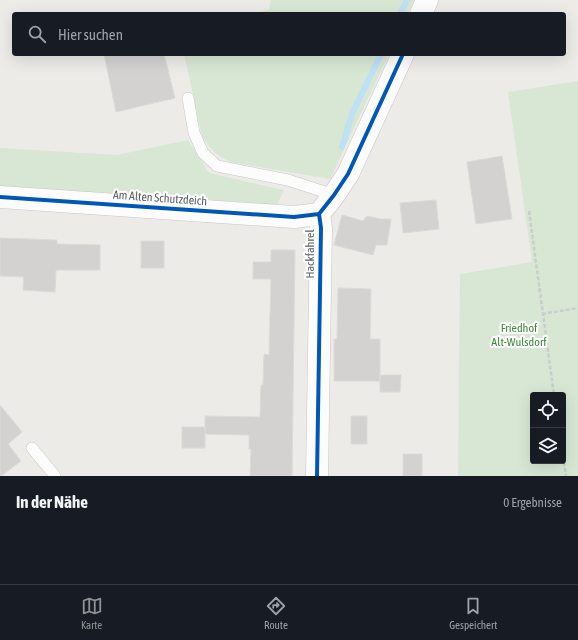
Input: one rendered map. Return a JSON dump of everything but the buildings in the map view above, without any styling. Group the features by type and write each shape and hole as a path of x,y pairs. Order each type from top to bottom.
{"street":[{"path":"422,12 427,0"},
{"name":"Hackfahrel","path":"317,476 321,228 319,214 348,174 401,56"},
{"name":"Am Alten Schutzdeich","path":"0,197 294,217 319,214"}],"lane":[{"path":"188,98 194,133 203,153 217,166 288,180 334,195"},
{"path":"32,448 55,476"}],"path":[{"path":"529,211 554,392"},
{"path":"542,314 578,308"},
{"path":"564,464 566,476"}],"green space":[{"path":"271,0 414,0 408,12 260,12 269,10"},
{"path":"184,56 388,56 330,179 231,162 214,152 202,136"},
{"name":"Friedhof Alt-Wulsdorf","path":"578,81 578,476 458,476 460,274 532,262 508,92"},
{"path":"188,140 209,173 284,190 276,207 0,191 0,148 117,155"}],"waterway":[{"path":"401,12 407,0"},
{"path":"342,147 352,114 380,56"}],"cycle path":[{"path":"319,214 348,174 402,56"},
{"path":"0,197 294,217 319,214"},
{"path":"317,476 321,228 319,214"}]}
